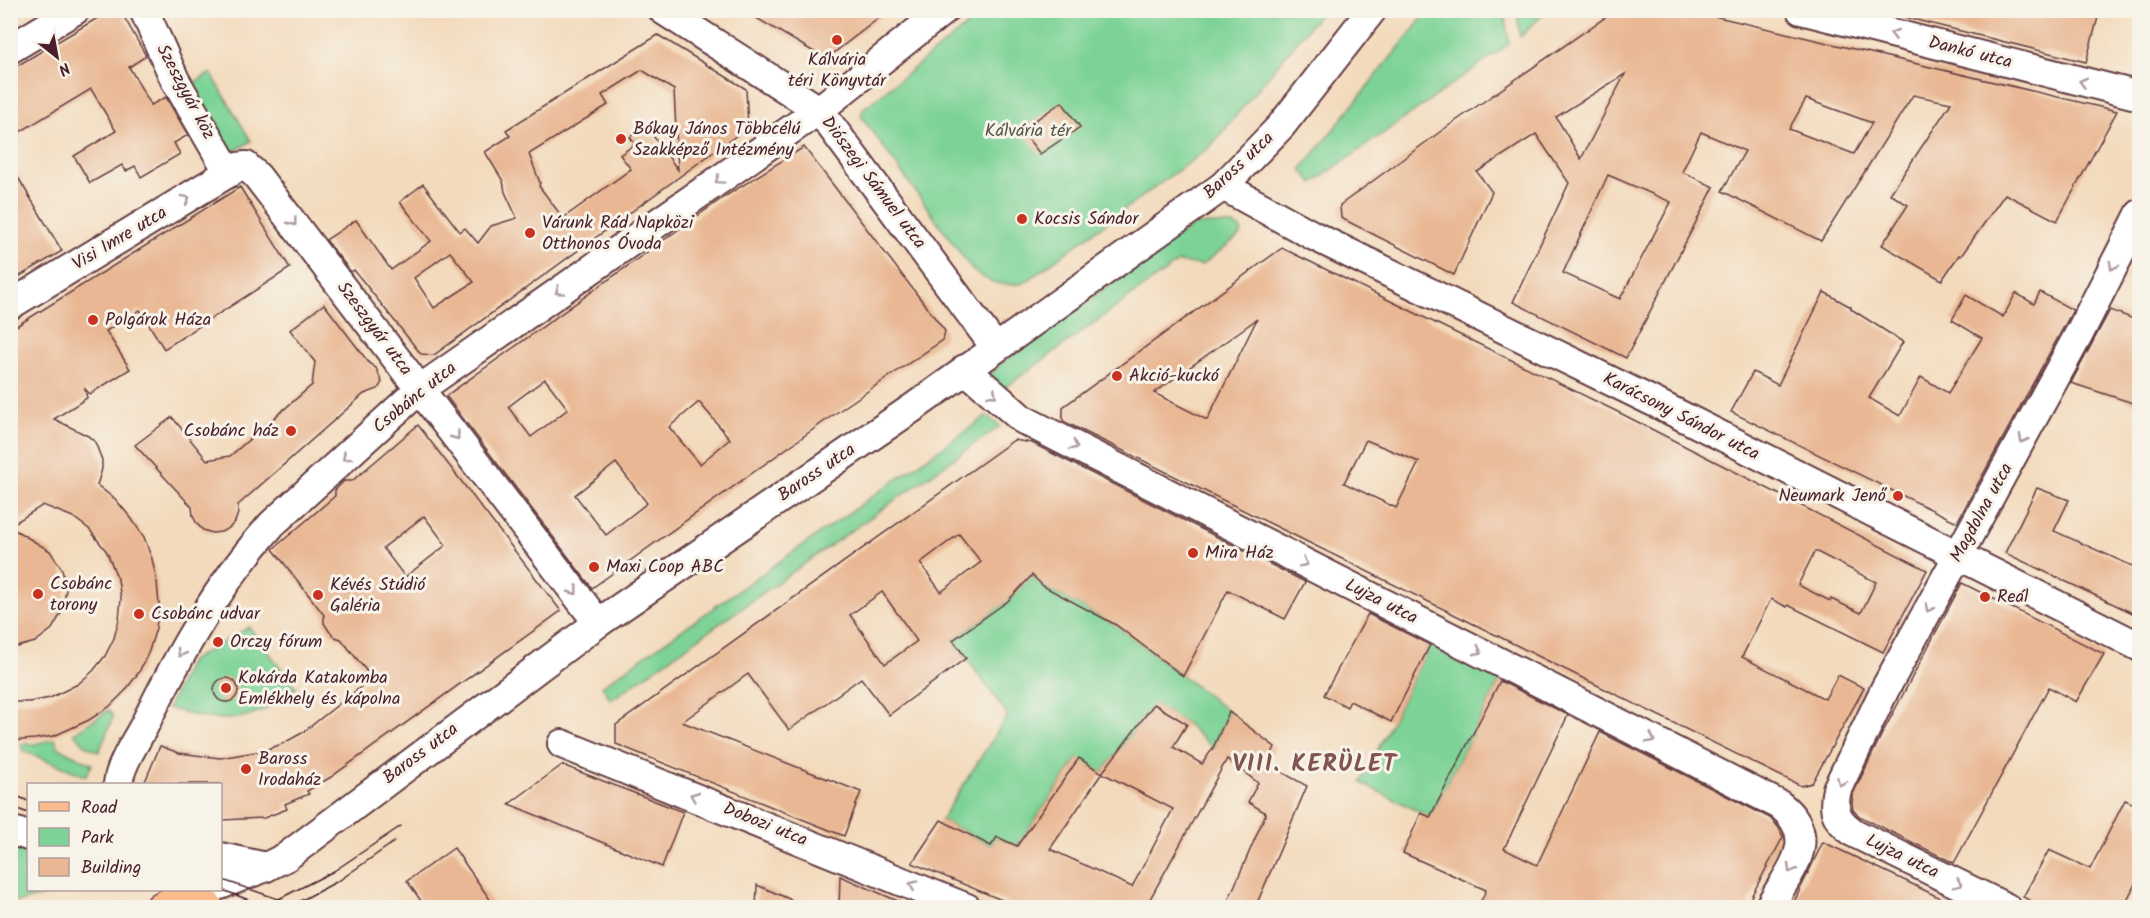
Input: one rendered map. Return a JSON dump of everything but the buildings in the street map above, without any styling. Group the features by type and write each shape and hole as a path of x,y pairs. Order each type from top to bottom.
{"street":[{"path":"10,49 75,10"},
{"name":"Szeszgyár köz","path":"144,10 174,80 229,173"},
{"name":"Diószegi Sámuel utca","path":"663,10 819,110 996,347"},
{"path":"819,110 944,10"},
{"name":"Baross utca","path":"222,884 286,857 598,623 914,406 1223,186 1281,126 1372,10"},
{"name":"Dankó utca","path":"1801,10 2139,96"},
{"name":"Csobánc utca","path":"118,783 135,742 186,645 251,548 272,524 420,389 819,110"},
{"name":"Szeszgyár utca","path":"229,173 238,167 246,166 257,176 598,623"},
{"name":"Visi Imre utca","path":"10,305 229,173"},
{"name":"Karácsony Sándor utca","path":"1223,186 1314,236 1660,405 2139,647"},
{"name":"Magdolna utca","path":"1836,814 1834,801 1837,789 1885,689 2079,334 2139,214"},
{"name":"Lujza utca","path":"965,369 1022,419 1780,805 1791,813 1799,827 1802,839 1799,855 1769,908"},
{"name":"Dobozi utca","path":"562,744 968,908"},
{"name":"Lujza utca","path":"1836,814 1842,824 1854,833 2007,908"},
{"path":"10,830 27,836"},
{"path":"222,858 266,867"}],"green space":[{"path":"1517,10 1547,11 1520,37"},
{"name":"Kálvária tér","path":"985,11 1322,11 1210,147 1024,283 1009,285 991,282 973,271 861,116 863,109"},
{"path":"1428,11 1504,11 1509,44 1313,183 1301,170"},
{"path":"211,73 251,141 227,156 186,87"},
{"path":"1195,225 1233,225 1240,228 1242,232 1202,265 1178,262 1003,389 989,376 999,365 1177,236"},
{"path":"987,416 1000,426 611,700 602,686"},
{"path":"1032,575 1043,586 1116,625 1229,712 1213,748 1187,724 1154,704 1102,773 1078,758 1017,846 997,837 991,846 941,820 1008,715 953,640 1008,601"},
{"path":"249,627 296,688 265,709 235,718 204,717 168,708 190,661"},
{"path":"1430,645 1500,680 1430,817 1361,783"},
{"path":"109,710 113,717 99,752 85,745 74,733"},
{"path":"55,739 59,748 92,764 86,776 23,751 21,744 34,744"},
{"path":"10,841 27,847 27,891 62,891 11,903"}],"tram line":[{"path":"10,793 27,801"},
{"path":"10,806 27,813"},
{"path":"261,908 334,871 401,826"},
{"path":"287,908 340,880 394,842"},
{"path":"222,880 284,901"},
{"path":"222,890 270,908"}],"place":[{"name":"Kálvária téri Könyvtár","path":"837,40"},
{"name":"Bókay János Többcélú Szakképző Intézmény","path":"621,139"},
{"name":"Kocsis Sándor","path":"1022,219"},
{"name":"Várunk Rád Napközi Otthonos Óvoda","path":"530,233"},
{"name":"Polgárok Háza","path":"93,320"},
{"name":"Akció-kuckó","path":"1117,376"},
{"name":"Csobánc ház","path":"291,431"},
{"name":"Neumark Jenő","path":"1898,496"},
{"name":"Mira Ház","path":"1193,553"},
{"name":"Maxi Coop ABC","path":"594,567"},
{"name":"Csobánc torony","path":"38,594"},
{"name":"Kévés Stúdió Galéria","path":"318,595"},
{"name":"Reál","path":"1985,597"},
{"name":"Csobánc udvar","path":"139,614"},
{"name":"Orczy fórum","path":"218,642"},
{"name":"Kokárda Katakomba Emlékhely és kápolna","path":"226,688"},
{"name":"Baross Irodaház","path":"246,769"}],"district":[{"name":"VIII. KERÜLET","path":"1315,764"}]}
